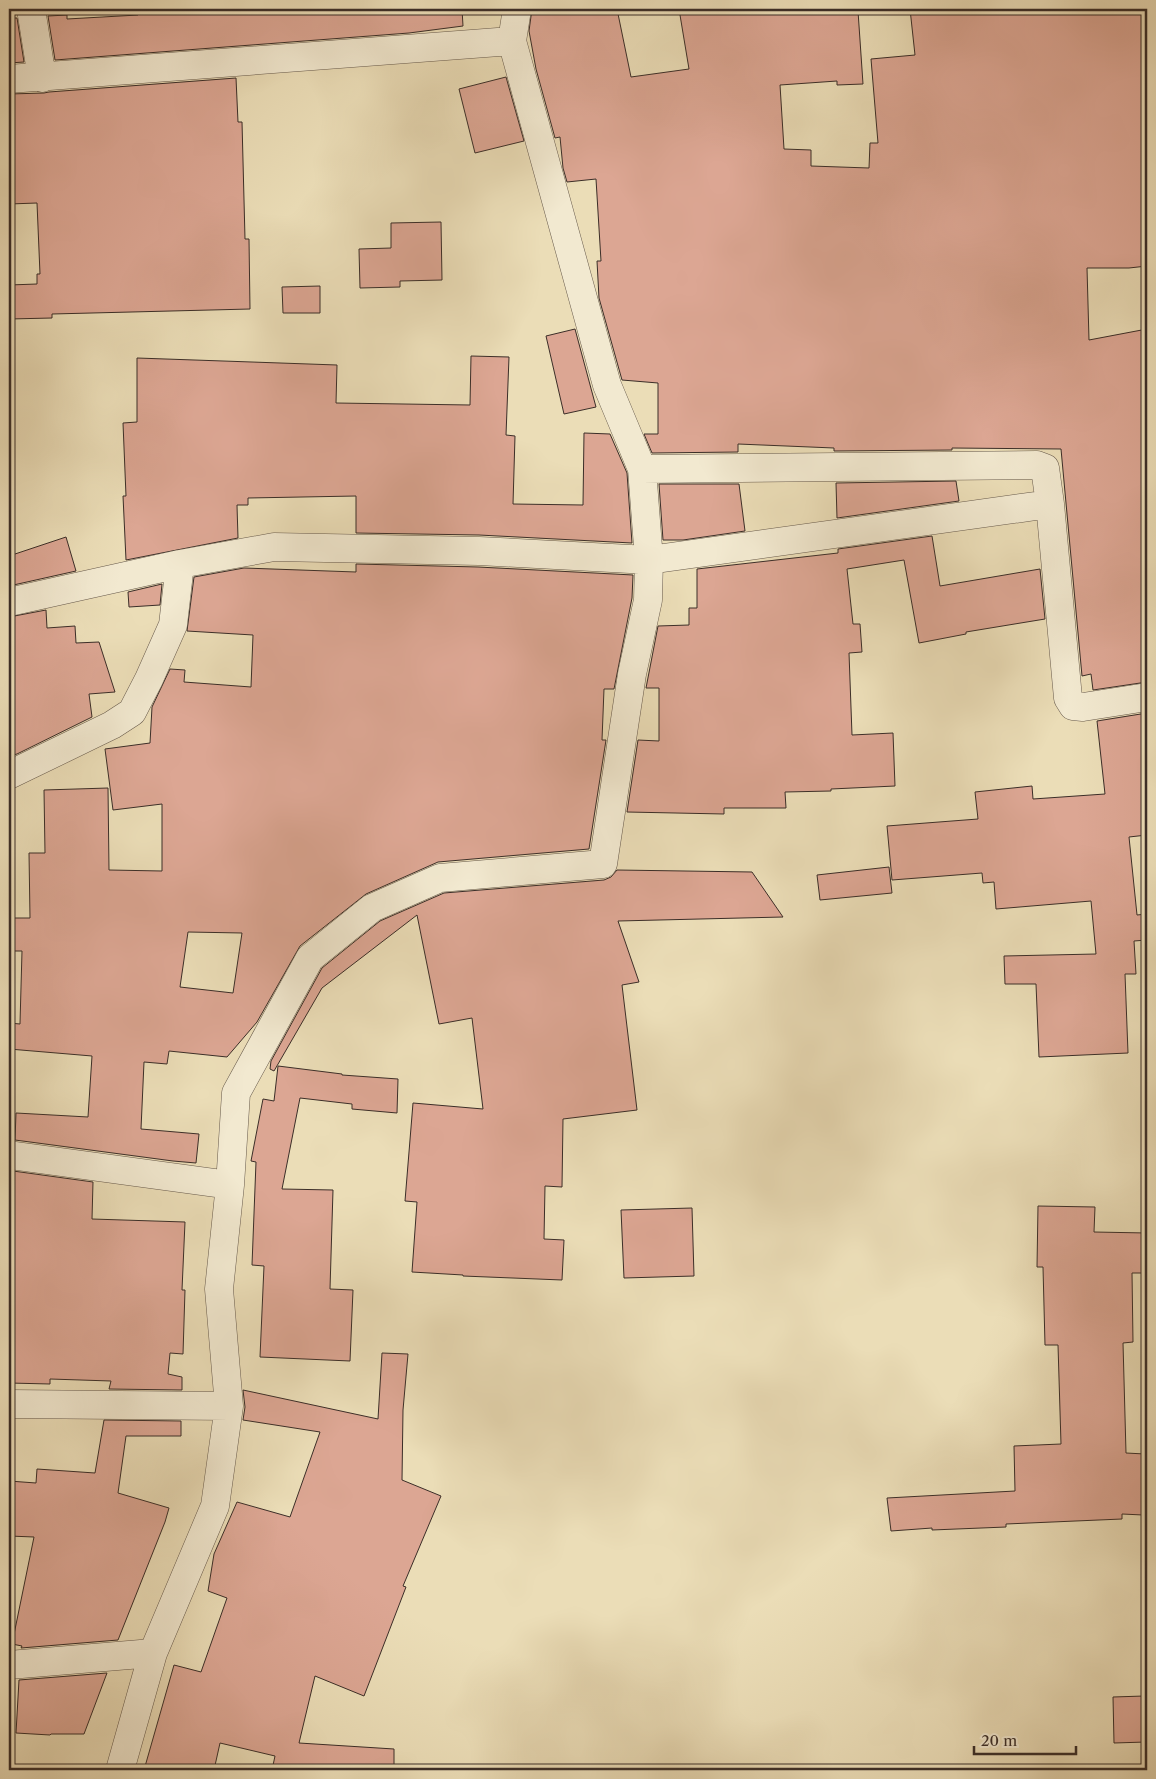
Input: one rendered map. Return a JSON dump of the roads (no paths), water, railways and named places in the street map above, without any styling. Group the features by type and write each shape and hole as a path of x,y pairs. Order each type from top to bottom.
{"street":[{"path":"31,9 42,78"},
{"path":"120,1770 153,1653 214,1506 229,1406 219,1289 230,1185 236,1093 310,958 372,908 440,878 603,864 632,674 648,600 649,560 642,469 607,385 512,41 517,9"},
{"path":"9,79 512,41"},
{"path":"642,469 1037,465 1045,468 1068,698 1073,706 1083,707 1147,697"},
{"path":"9,602 180,564 274,547 479,551 649,560 1050,504"},
{"path":"9,775 112,725 132,712 173,625 180,564"},
{"path":"9,1155 230,1185"},
{"path":"9,1404 229,1406"},
{"path":"9,1665 153,1653"}]}
